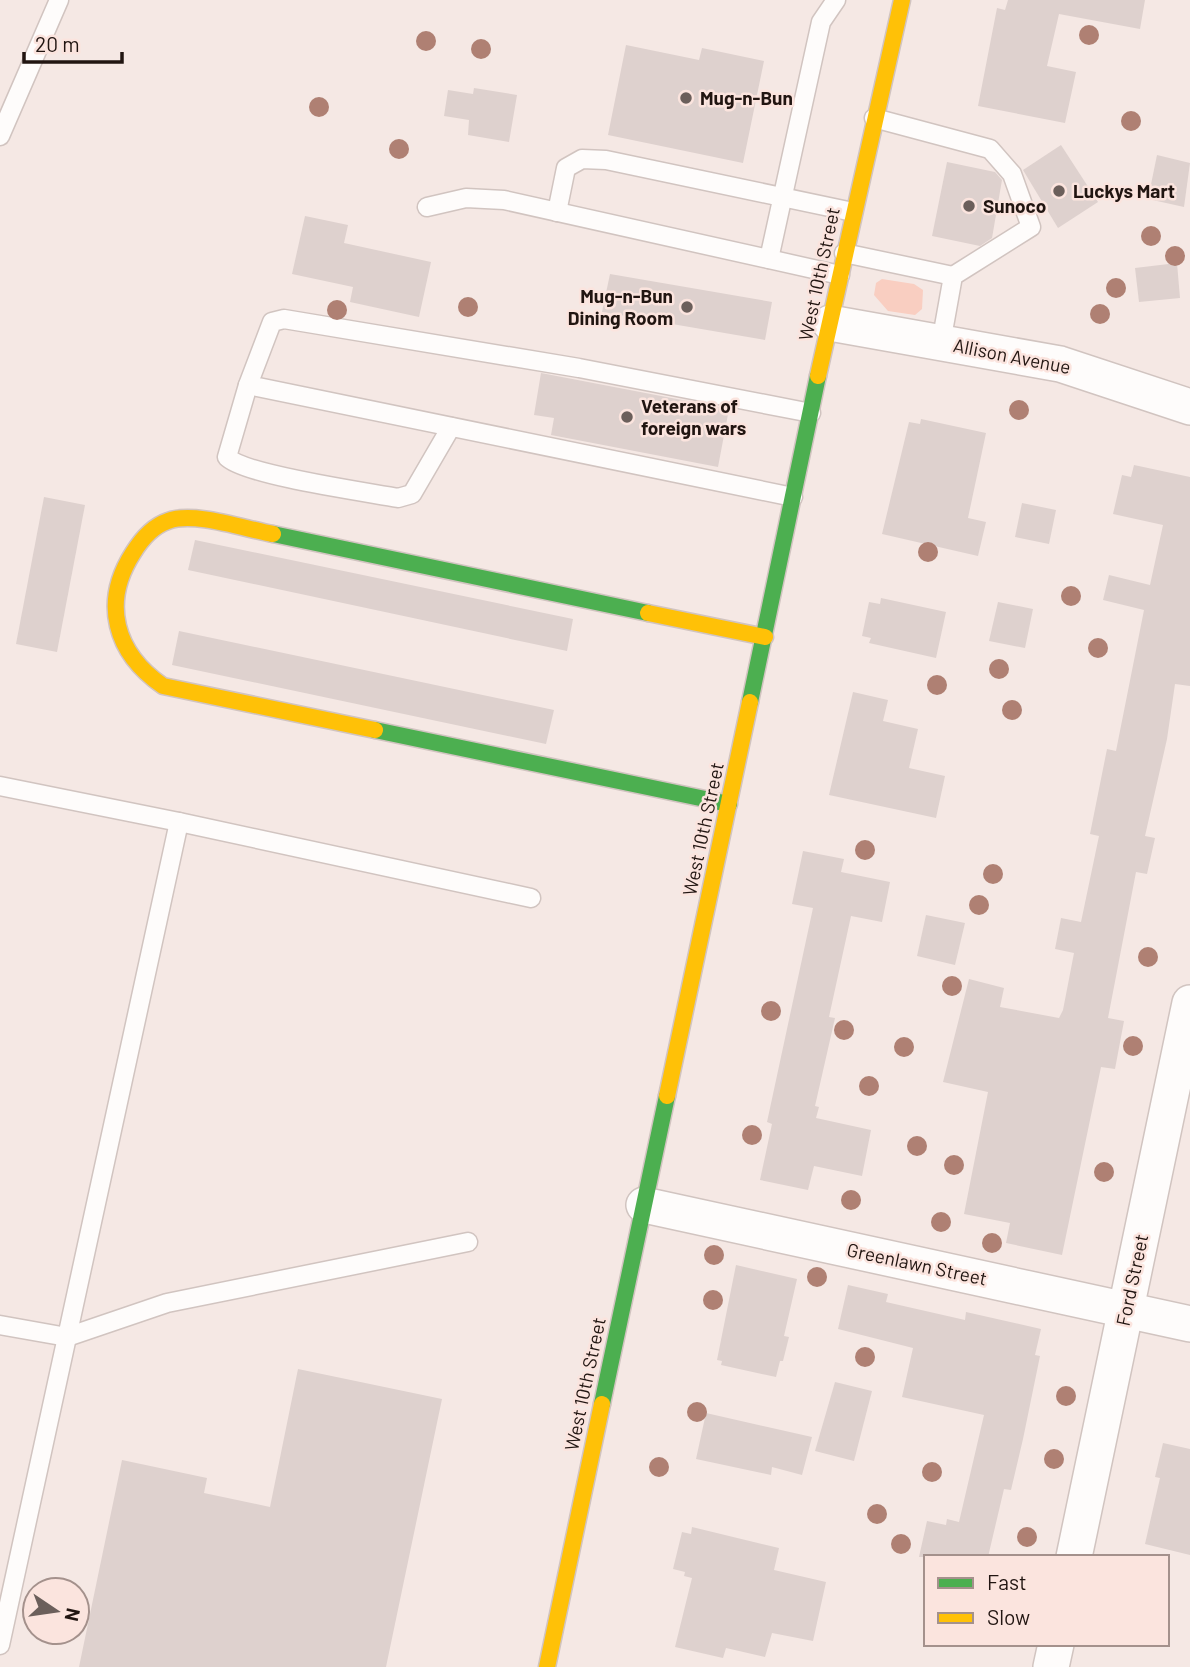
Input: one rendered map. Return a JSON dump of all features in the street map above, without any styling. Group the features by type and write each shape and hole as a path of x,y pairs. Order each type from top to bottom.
{"main road":[{"name":"West 10th Street","path":"547,1667 844,253 902,0"},
{"path":"729,804 163,687 130,657 113,611 124,566 150,530 168,520 194,518 765,637"}],"street":[{"name":"Allison Avenue","path":"830,323 1060,364 1190,407"},
{"name":"Ford Street","path":"1074,1555 1190,1003"},
{"name":"Greenlawn Street","path":"644,1205 1190,1324"},
{"path":"1051,1667 1056,1646"}],"lane":[{"path":"0,136 59,0"},
{"path":"769,259 821,22 836,0"},
{"path":"844,253 953,276 1031,227 1012,174 989,149 874,118"},
{"path":"556,212 566,168 582,159 606,160 853,212"},
{"path":"427,207 466,198 505,200 841,275"},
{"path":"941,343 953,276"},
{"path":"451,426 412,494 398,498 265,472 234,464 227,457 248,385 272,322 284,318 579,368 811,413"},
{"path":"248,385 793,497"},
{"path":"0,786 531,898"},
{"path":"0,1645 179,822"},
{"path":"0,1325 67,1337 167,1303 468,1242"}],"shaded area":[{"path":"882,279 914,284 923,290 922,309 915,315 888,311 874,295 876,283"}],"building":[{"path":"1008,0 1145,0 1140,29 1059,14 1047,66 1076,72 1065,123 978,106 997,8 1005,10"},
{"name":"Mug-n-Bun","path":"626,45 699,60 702,48 764,61 743,163 608,135"},
{"path":"474,88 517,95 509,142 468,135 469,120 444,116 448,90 473,94"},
{"path":"1061,145 1098,202 1058,228 1023,170"},
{"path":"1157,155 1190,163 1184,207 1148,199"},
{"path":"947,162 995,172 1002,180 992,238 980,246 932,236"},
{"path":"305,216 348,225 344,243 431,262 419,317 350,302 353,287 292,274"},
{"path":"1177,263 1180,298 1139,302 1135,268"},
{"name":"Mug-n-Bun Dining Room","path":"610,274 772,302 765,340 602,312"},
{"name":"Veterans of foreign wars","path":"541,373 729,409 718,467 551,435 554,418 534,415"},
{"path":"921,419 986,433 968,518 986,522 978,556 882,534 909,422 920,424"},
{"path":"1134,465 1190,477 1190,686 1175,684 1167,739 1145,836 1155,838 1147,874 1136,872 1108,1018 1124,1021 1115,1069 1101,1067 1062,1255 1006,1243 1010,1223 964,1214 988,1092 943,1082 969,979 1004,988 1000,1007 1059,1018 1063,1010 1074,953 1055,949 1061,918 1081,922 1099,836 1090,834 1107,749 1116,751 1144,610 1103,600 1109,575 1150,585 1163,525 1113,514 1122,475 1131,477"},
{"path":"44,497 85,505 57,652 16,644"},
{"path":"1022,503 1056,510 1049,544 1015,537"},
{"path":"195,540 573,619 567,651 188,570"},
{"path":"881,598 946,612 936,658 869,643 871,638 862,636 869,602 880,604"},
{"path":"998,602 1033,609 1025,648 989,641"},
{"path":"179,631 554,710 546,744 172,665"},
{"path":"853,692 888,700 883,721 918,729 909,768 945,776 936,818 829,795"},
{"path":"803,851 844,859 841,872 890,882 882,922 851,916 829,1017 835,1018 815,1106 819,1107 816,1118 871,1130 862,1176 814,1166 808,1190 760,1180 772,1124 767,1122 813,908 792,904"},
{"path":"926,915 965,923 955,965 917,956"},
{"path":"736,1265 797,1279 784,1336 789,1337 776,1377 721,1365 722,1361 717,1360"},
{"path":"848,1285 888,1294 886,1302 965,1320 966,1312 1041,1329 1035,1355 1040,1356 1023,1439 1011,1490 1004,1489 988,1555 919,1557 927,1521 946,1525 947,1519 959,1522 984,1415 902,1397 913,1348 838,1329"},
{"path":"298,1369 442,1399 386,1667 79,1667 83,1646 91,1646 91,1609 122,1460 207,1478 204,1493 270,1507"},
{"path":"835,1382 872,1391 854,1461 815,1451"},
{"path":"706,1413 812,1437 802,1475 772,1467 771,1475 696,1459"},
{"path":"1163,1443 1190,1449 1190,1555 1145,1544 1160,1478 1155,1477"},
{"path":"692,1527 779,1548 774,1570 826,1582 813,1641 772,1633 765,1657 726,1648 723,1658 675,1647 692,1578 684,1576 685,1572 673,1569 682,1532 691,1534"}],"traffic: fast":[{"path":"750,702 818,376"},
{"path":"273,534 648,613"},
{"path":"375,730 729,804"},
{"path":"602,1404 667,1096"}],"traffic: slow":[{"path":"818,376 902,0"},
{"path":"273,534 191,518 179,518 157,526 133,553 117,590 118,626 124,643 147,673 163,686 375,730"},
{"path":"648,613 765,637"},
{"path":"667,1096 750,702"},
{"path":"547,1667 602,1404"}],"place":[{"name":"Mug-n-Bun","path":"686,98"},
{"name":"Luckys Mart","path":"1059,191"},
{"name":"Sunoco","path":"969,206"},
{"name":"Mug-n-Bun Dining Room","path":"687,307"},
{"name":"Veterans of foreign wars","path":"627,417"}]}
